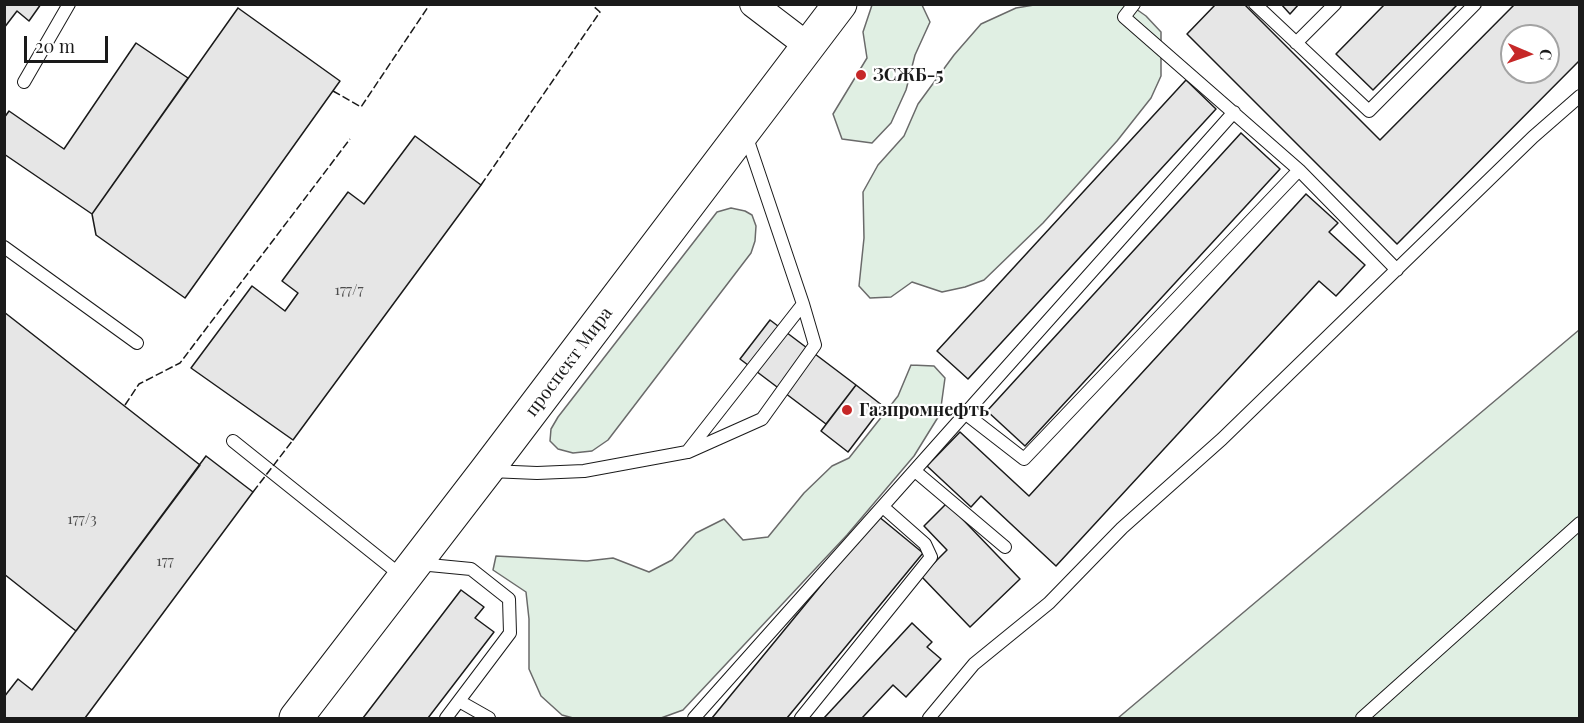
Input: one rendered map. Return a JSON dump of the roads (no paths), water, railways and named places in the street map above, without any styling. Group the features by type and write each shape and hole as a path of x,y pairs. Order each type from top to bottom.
{"street":[{"path":"753,4 808,46"},
{"name":"проспект Мира","path":"296,718 840,4"}],"lane":[{"path":"24,82 69,4"},
{"path":"1134,4 1124,16 1299,170 1397,270"},
{"path":"1255,4 1369,111 1475,4"},
{"path":"1296,43 1335,4"},
{"path":"929,718 974,664 1049,603 1122,528 1222,439 1533,137 1580,96"},
{"path":"694,718 1234,112"},
{"path":"486,471 537,473 584,471 687,452 762,419 815,345 745,130"},
{"path":"966,414 1024,459 1299,170"},
{"path":"4,247 137,343"},
{"path":"687,452 803,304"},
{"path":"233,441 410,571 471,569 509,599 510,633 446,718"},
{"path":"915,471 1005,547"},
{"path":"801,718 932,557 925,544 883,507"},
{"path":"1362,718 1580,523"},
{"path":"459,701 489,718"}],"place":[{"name":"ЗСЖБ-5","path":"861,75"},
{"name":"Газпромнефть","path":"847,410"}]}
